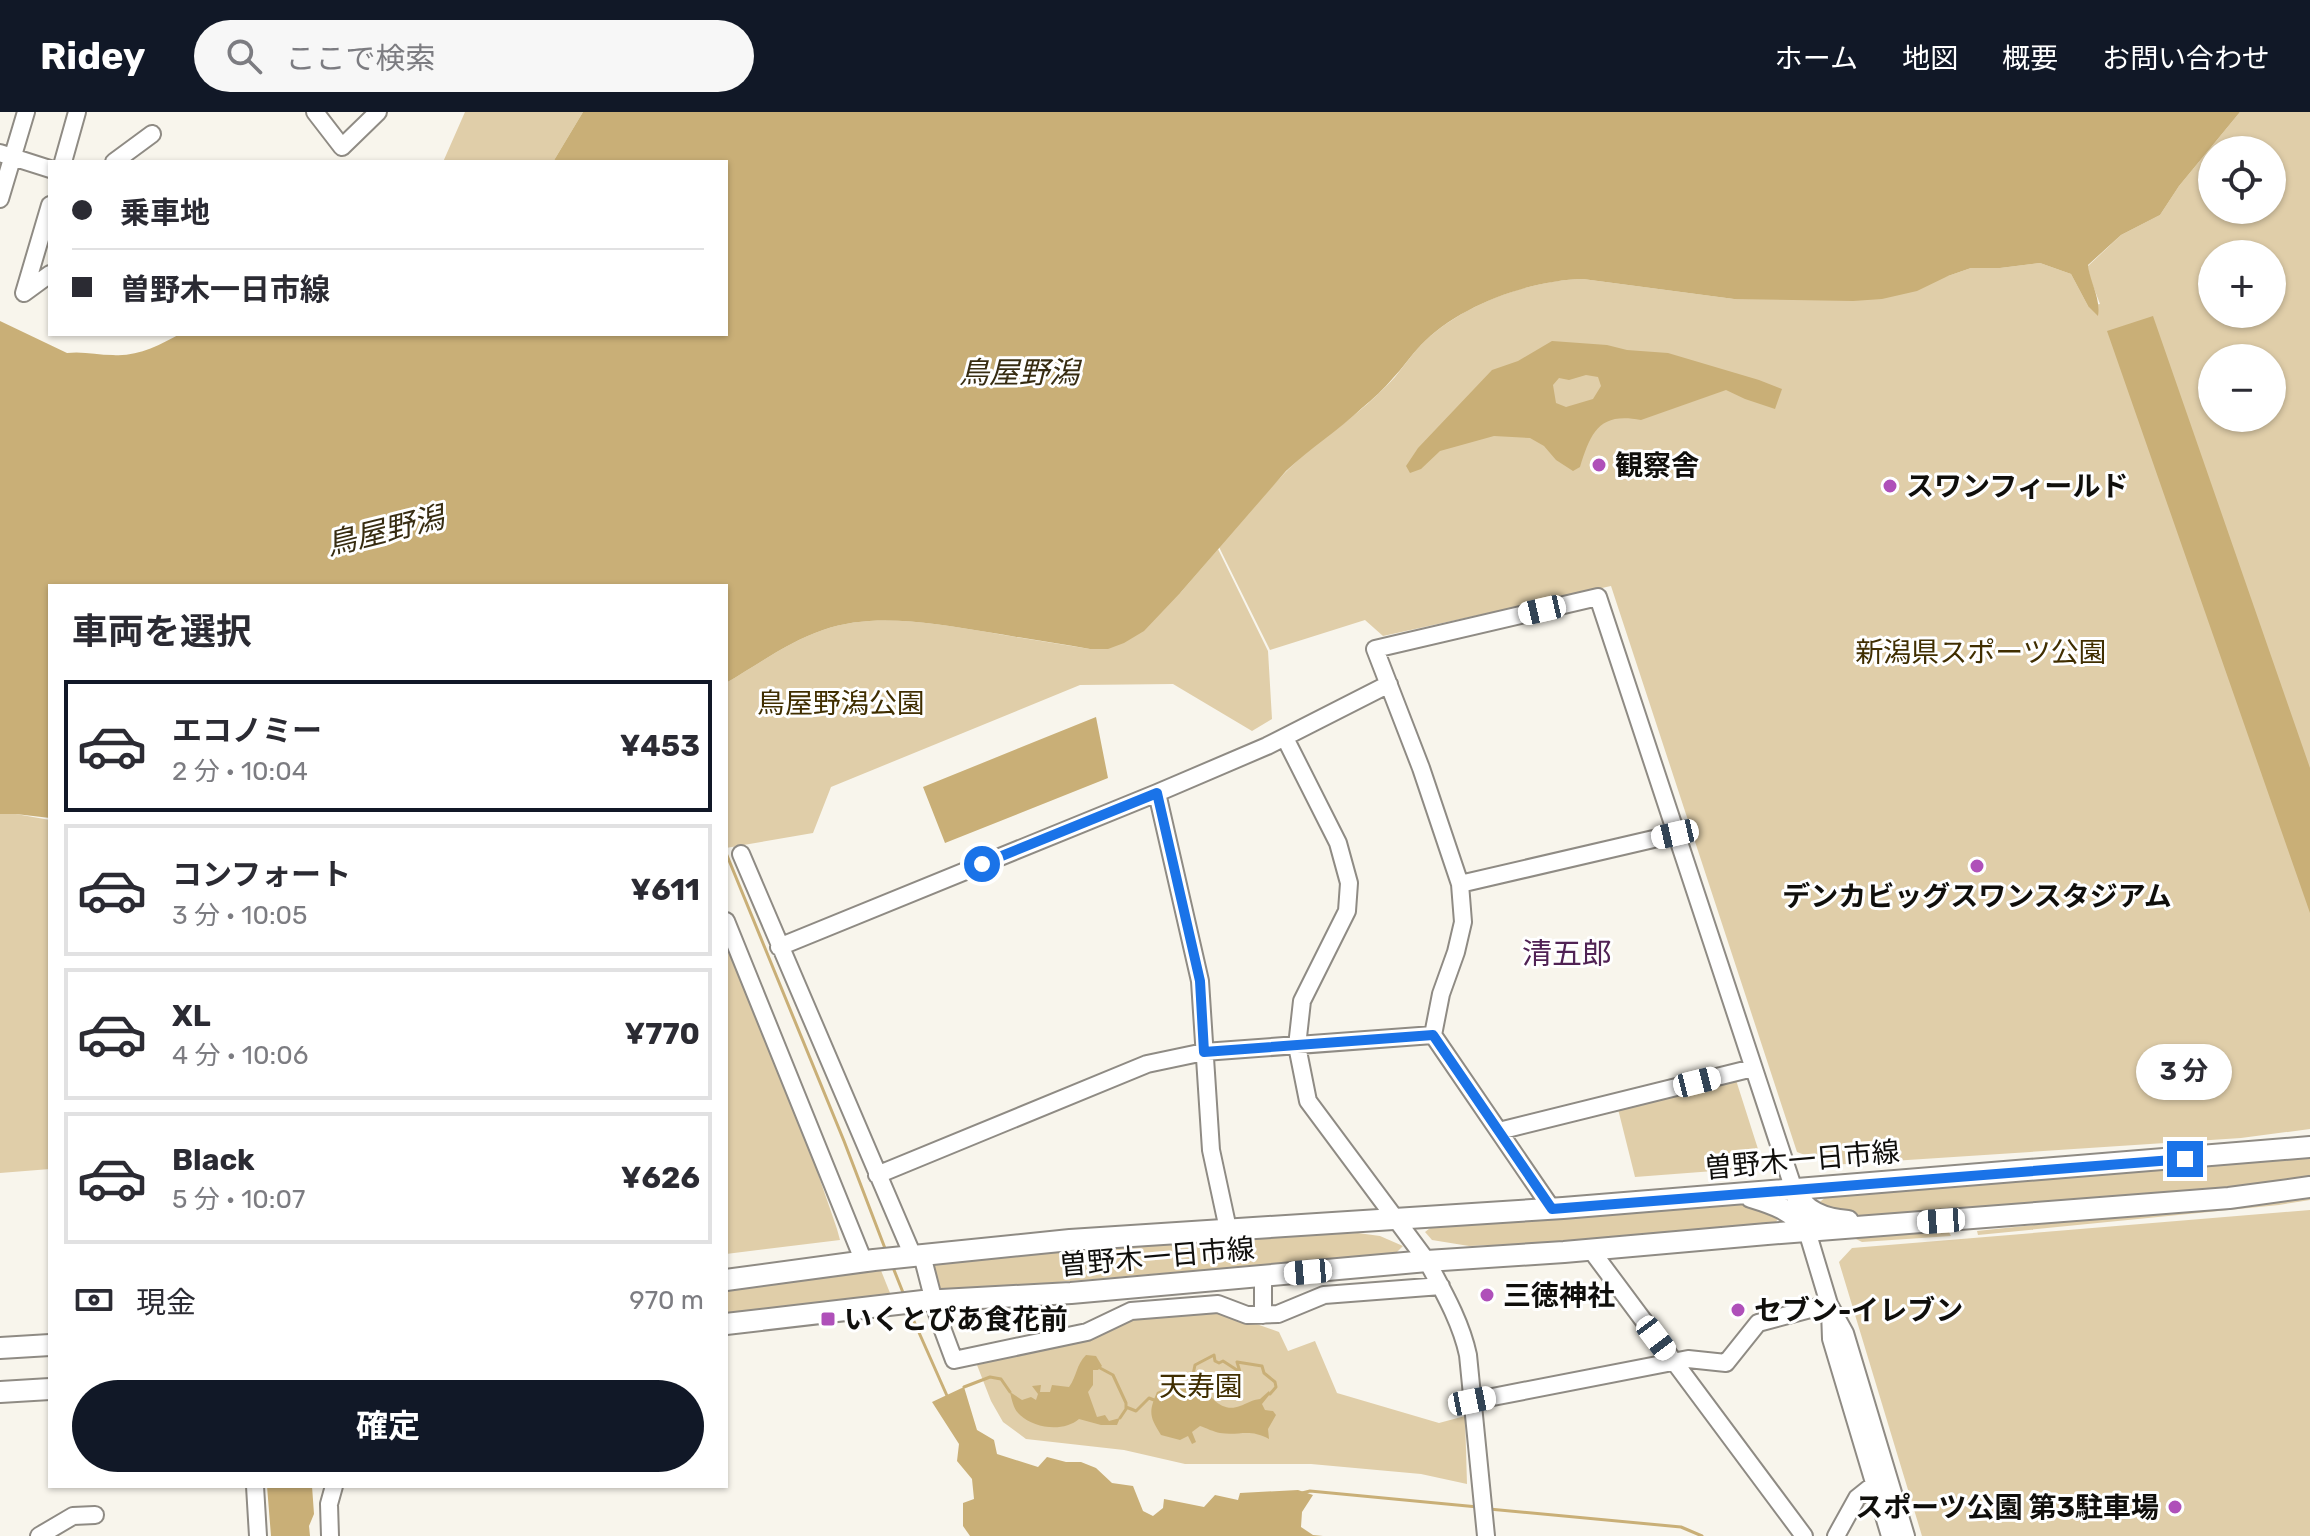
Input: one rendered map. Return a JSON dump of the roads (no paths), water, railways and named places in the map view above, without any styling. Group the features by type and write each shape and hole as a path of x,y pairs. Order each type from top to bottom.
{"main road":[{"name":"曽野木一日市線","path":"728,1280 1070,1240 1552,1209 2310,1147"},
{"name":"曽野木一日市線","path":"728,1324 892,1304 1071,1293 1427,1261 2229,1198 2310,1187"},
{"path":"1793,1189 1797,1198 1818,1215 1871,1226"},
{"path":"1737,1193 1775,1203 1800,1221 1807,1231"},
{"path":"0,1348 48,1345"},
{"path":"0,1392 48,1389"}],"street":[{"path":"0,199 7,155 26,112"},
{"path":"64,160 77,112"},
{"path":"315,112 342,147 378,112"},
{"path":"117,160 152,134"},
{"path":"7,155 48,168"},
{"path":"48,215 24,293 48,275"},
{"path":"1552,1209 1433,1035 1441,994 1463,922 1460,884 1421,768 1375,649 1598,597 1829,1304 1845,1333 1881,1479 1890,1536"},
{"path":"779,947 1285,738 1389,684"},
{"path":"1285,738 1338,843 1349,883 1347,911 1302,1001 1297,1046 1308,1101 1427,1261 1465,1339 1486,1536"},
{"path":"1157,793 1200,981 1211,1150 1228,1229"},
{"path":"1460,884 1675,834"},
{"path":"741,854 914,1256 928,1301 954,1360 1087,1332 1131,1311 1218,1304 1247,1315 1278,1314 1324,1295 1441,1286"},
{"path":"728,926 869,1261"},
{"path":"877,1175 1147,1064 1204,1052 1433,1035"},
{"path":"1499,1131 1753,1068"},
{"path":"1591,1250 1804,1536"},
{"path":"1263,1276 1263,1315"},
{"path":"1472,1401 1688,1359 1726,1363 1758,1323 1829,1304"},
{"path":"1836,1536 1857,1498 1881,1479"},
{"path":"1881,1479 1906,1536"},
{"path":"255,1488 258,1536"},
{"path":"330,1530 329,1504 333,1488"},
{"path":"39,1536 73,1516 95,1515"}],"water":[{"name":"鳥屋野潟","path":"583,112 2240,112 2220,136 2198,136 2198,163 2160,215 2121,235 2088,265 2098,303 2098,316 2088,306 2071,274 2040,263 1971,268 1917,291 1882,299 1734,299 1583,279 1541,284 1475,307 1436,331 1378,394 1286,471 1144,631 1108,649 1090,649 926,623 863,622 810,635 728,682 728,584 48,584 48,818 0,814 0,321 67,353 113,355 139,352 176,336 728,336 728,160 554,160"},
{"path":"2153,316 2310,768 2310,913 2107,331"},
{"path":"1552,341 1607,345 1668,353 1782,389 1775,409 1726,390 1641,420 1627,418 1606,422 1593,435 1580,467 1573,471 1530,438 1494,436 1440,451 1421,469 1410,473 1406,466 1418,448 1492,370 1518,361","holes":["1598,377 1601,386 1593,399 1566,407 1556,403 1553,385 1559,378"]},
{"path":"1096,717 1108,778 945,843 923,787"},
{"path":"1086,1355 1096,1356 1102,1366 1093,1370 1093,1385 1088,1392 1097,1417 1105,1415 1109,1421 1120,1418 1117,1425 1101,1425 1079,1419 1066,1426 1041,1426 1018,1413 1010,1392 1022,1400 1031,1397 1036,1400 1038,1394 1032,1386 1041,1385 1040,1392 1050,1392 1052,1385 1069,1387"},
{"path":"1181,1382 1194,1385 1203,1383 1213,1399 1222,1406 1234,1408 1260,1399 1269,1391 1262,1404 1265,1410 1273,1411 1276,1415 1268,1429 1269,1439 1250,1433 1220,1433 1200,1426 1192,1432 1196,1442 1192,1444 1188,1436 1180,1440 1161,1435 1154,1424 1151,1410 1154,1399 1157,1392"},
{"path":"964,1387 977,1430 994,1440 997,1454 1038,1467 1047,1457 1081,1462 1096,1468 1112,1483 1133,1486 1143,1511 1153,1516 1163,1508 1164,1499 1204,1507 1215,1495 1238,1500 1240,1493 1298,1490 1313,1495 1302,1512 1301,1527 1313,1535 1323,1536 970,1536 963,1526 963,1503 974,1499 972,1479 957,1461 959,1444 932,1402"},
{"path":"267,1488 312,1488 314,1514 309,1526 310,1536 271,1536"}],"waterway":[{"path":"728,858 886,1251"},
{"path":"892,1265 904,1295"},
{"path":"909,1310 948,1398"},
{"path":"1181,1382 1193,1375 1195,1365 1214,1355 1215,1361 1223,1361 1240,1372 1237,1362 1262,1366 1264,1373 1275,1382 1276,1387 1270,1394"},
{"path":"1100,1368 1113,1375 1126,1403 1120,1418"},
{"path":"964,1387 990,1377 1001,1379 1010,1392"},
{"path":"1126,1407 1136,1411 1149,1398 1154,1400"},
{"path":"1302,1493 1310,1491 1478,1507"},
{"path":"1489,1509 1681,1527 1702,1536"}],"place":[{"name":"観察舎","path":"1599,465"},
{"name":"スワンフィールド","path":"1890,486"},
{"name":"デンカビッグスワンスタジアム","path":"1977,866"},
{"name":"三徳神社","path":"1487,1295"},
{"name":"セブン-イレブン","path":"1738,1310"},
{"name":"いくとぴあ食花前","path":"828,1319"},
{"name":"スポーツ公園 第3駐車場","path":"2175,1507"}],"district":[{"name":"清五郎","path":"1567,954"}],"park label":[{"name":"新潟県スポーツ公園","path":"1981,652"},
{"name":"鳥屋野潟公園","path":"841,703"},
{"name":"天寿園","path":"1201,1386"}]}
